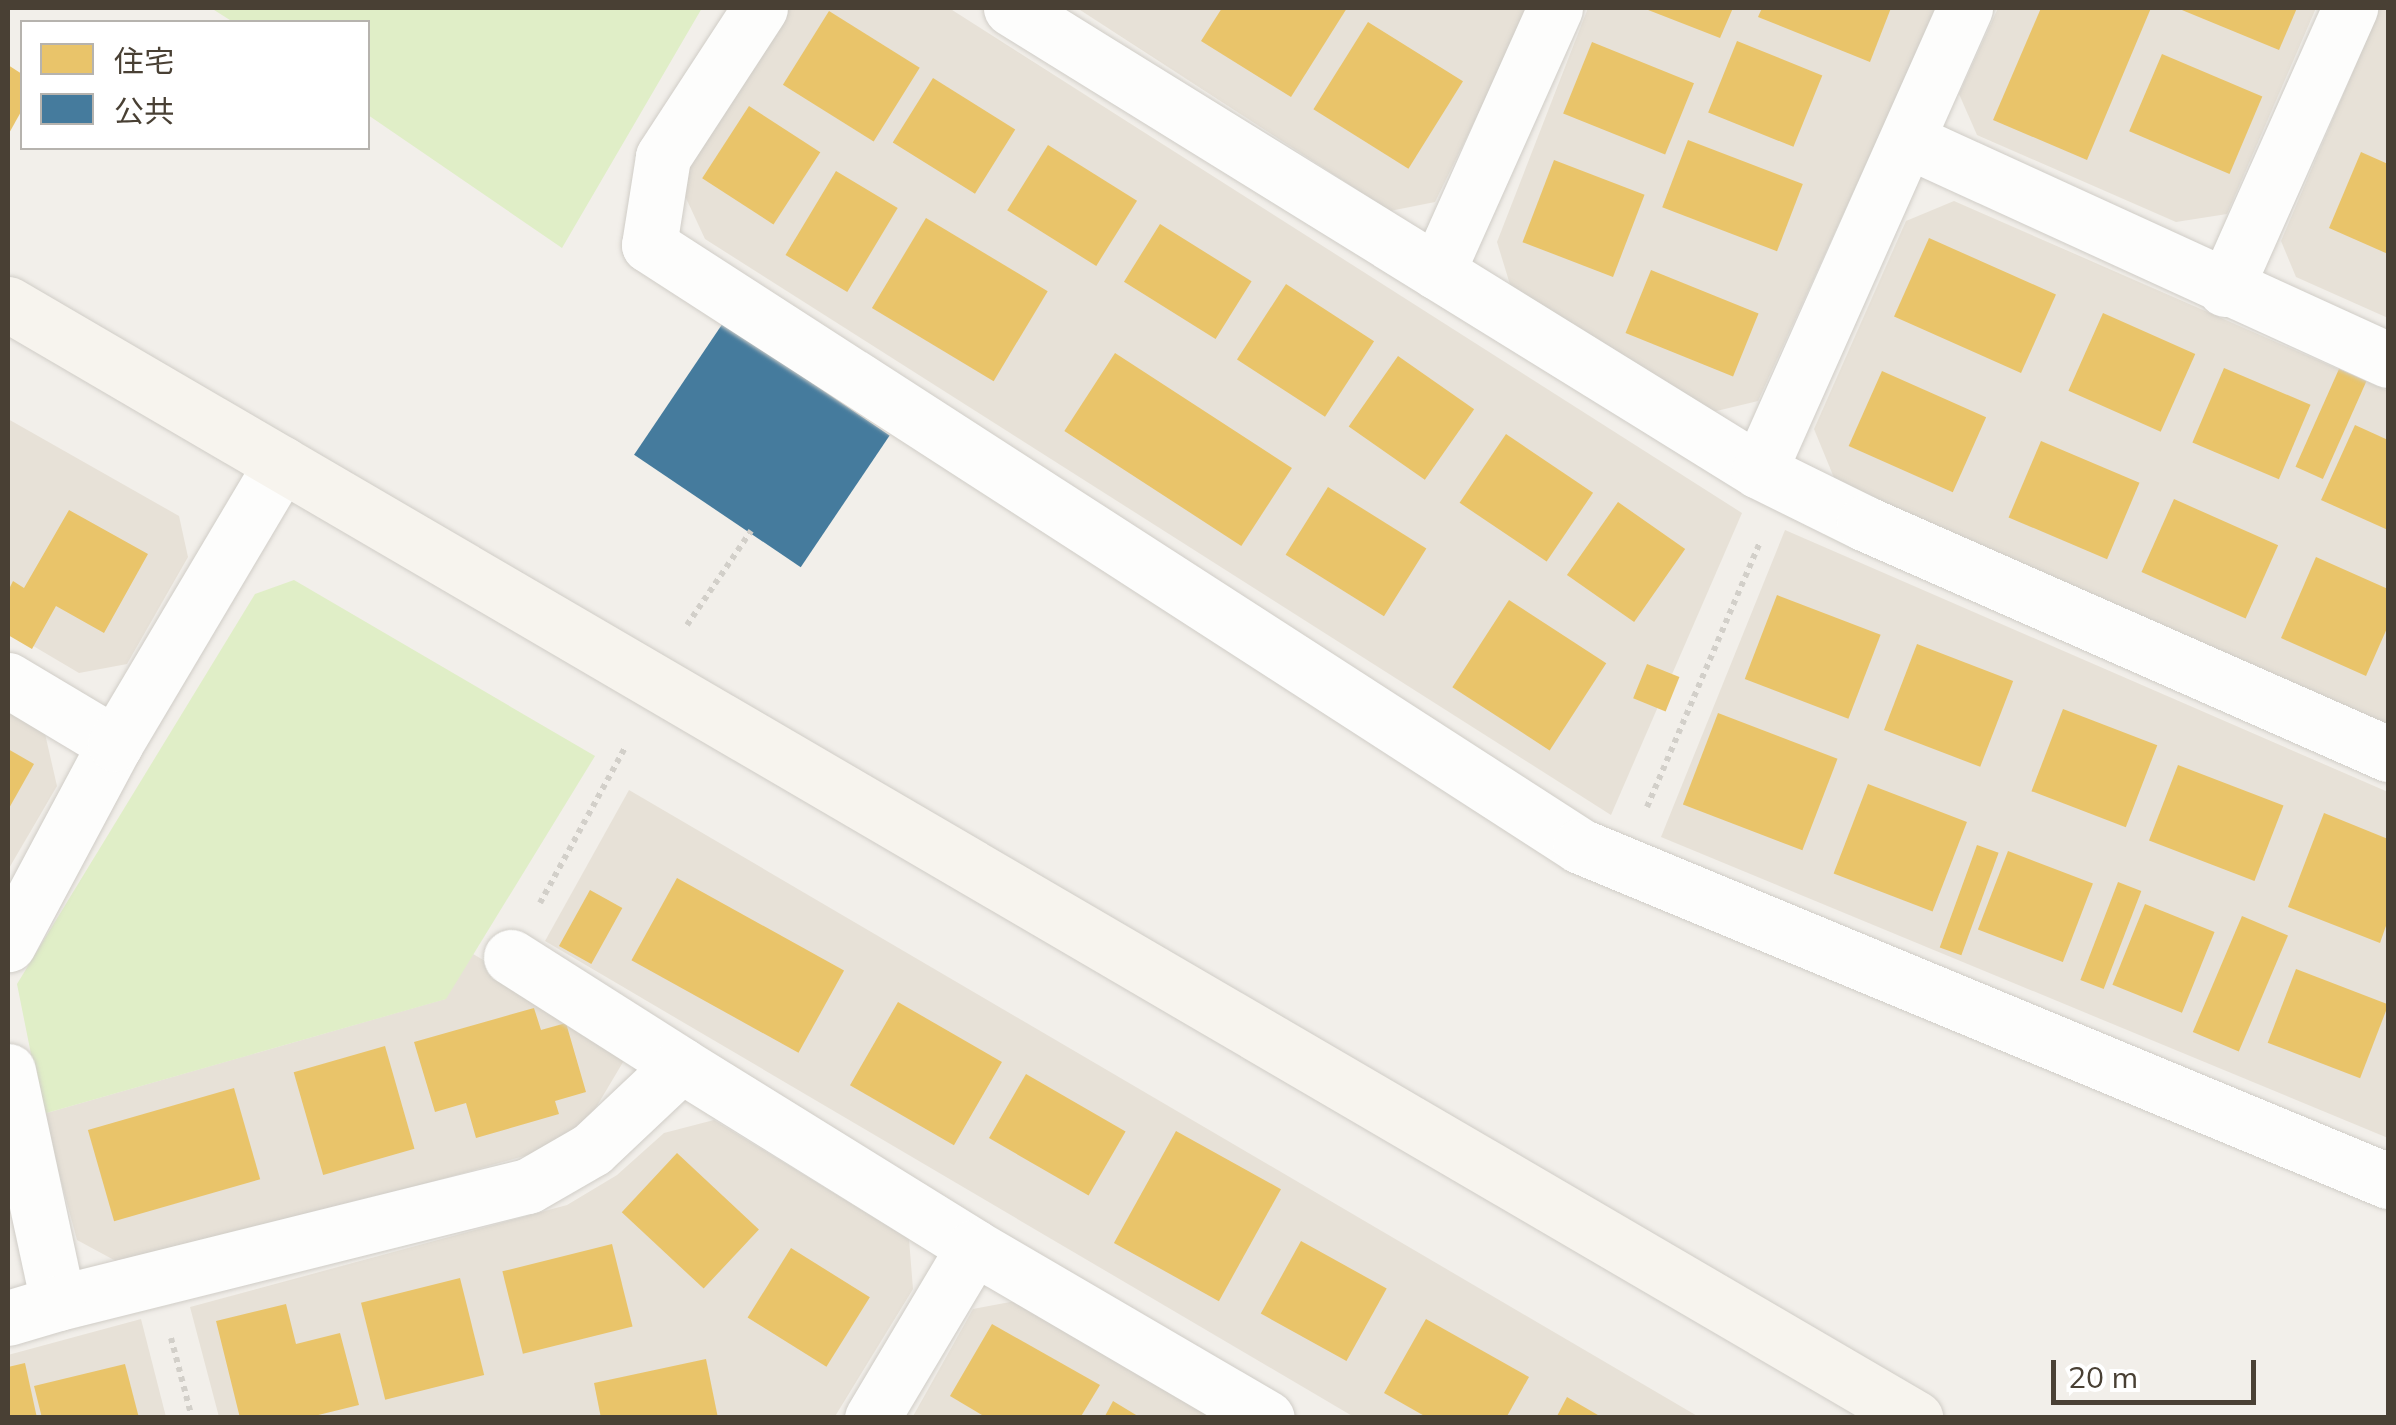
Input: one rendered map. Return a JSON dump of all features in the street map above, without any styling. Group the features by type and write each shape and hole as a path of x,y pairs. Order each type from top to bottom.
{"street":[{"path":"760,8 664,157 649,245 1580,846 2388,1181"},
{"path":"1011,8 1772,478 2388,754"},
{"path":"1437,272 1555,8"},
{"path":"1772,478 1907,140 1965,8"},
{"path":"2225,289 2350,8"},
{"path":"1907,140 2225,289 2388,360"},
{"path":"8,304 1915,1418"},
{"path":"8,944 115,744 281,464"},
{"path":"8,680 115,744"},
{"path":"511,957 974,1247 1267,1418"},
{"path":"8,1070 33,1311 528,1186 592,1149 681,1065"},
{"path":"872,1418 974,1247"}],"path":[{"path":"1622,863 1772,478"},
{"path":"687,625 751,530"},
{"path":"511,957 626,746"},
{"path":"155,1278 192,1418"}],"shaded area":[{"path":"789,8 949,8 1742,513 1611,815 705,239 679,183"},
{"path":"1077,8 1530,8 1435,202 1390,211"},
{"path":"1588,8 1937,8 1758,401 1704,414 1512,291 1497,242"},
{"path":"1998,8 2316,8 2227,214 2176,222 1977,135 1959,94"},
{"path":"2380,8 2388,8 2388,318 2296,277 2281,241"},
{"path":"1954,201 2388,391 2388,725 1837,485 1814,429 1906,221"},
{"path":"8,419 179,516 188,557 127,664 79,673 8,631"},
{"path":"1785,530 2388,792 2388,1138 1661,837"},
{"path":"8,705 43,725 57,786 8,870"},
{"path":"629,790 1699,1417 1354,1417 545,941"},
{"path":"473,954 632,1047 588,1121 542,1151 127,1267 77,1240 43,1114 445,999"},
{"path":"714,1120 909,1239 913,1289 834,1418 219,1417 190,1307 567,1205 617,1175 664,1133"},
{"path":"1021,1300 1220,1418 912,1418 973,1309"},
{"path":"141,1319 166,1417 8,1418 8,1355"}],"green space":[{"path":"211,8 702,8 562,248 370,116 370,20 230,20"},
{"path":"294,580 595,756 446,999 43,1114 17,984 255,594"}],"building: 住宅":[{"path":"1222,8 1347,8 1291,97 1201,41"},
{"path":"1643,8 1733,8 1720,38"},
{"path":"1762,8 1891,8 1870,62 1758,17"},
{"path":"2041,8 2151,8 2087,160 1993,120"},
{"path":"2177,8 2297,8 2279,50"},
{"path":"829,11 920,68 874,141 783,85"},
{"path":"1368,22 1463,81 1408,169 1313,109"},
{"path":"1737,41 1822,75 1793,147 1708,112"},
{"path":"1592,42 1694,83 1665,155 1563,113"},
{"path":"2162,54 2262,97 2230,174 2129,131"},
{"path":"8,65 20,73 20,114 8,135"},
{"path":"933,78 1015,129 975,194 893,142"},
{"path":"749,106 820,152 773,224 702,178"},
{"path":"1688,140 1803,184 1777,251 1662,207"},
{"path":"1048,145 1137,201 1096,266 1007,210"},
{"path":"2361,152 2388,164 2388,254 2329,228"},
{"path":"1554,160 1645,195 1613,277 1522,242"},
{"path":"836,171 898,208 847,292 786,255"},
{"path":"926,218 1048,291 994,381 872,308"},
{"path":"1160,224 1252,281 1216,339 1124,282"},
{"path":"1929,238 2056,295 2021,373 1894,317"},
{"path":"1651,270 1759,313 1733,377 1626,333"},
{"path":"1286,284 1374,341 1325,417 1237,359"},
{"path":"2103,313 2195,354 2161,432 2068,391"},
{"path":"1115,353 1292,468 1241,546 1064,431"},
{"path":"1398,356 1474,409 1425,480 1349,426"},
{"path":"2224,368 2311,405 2279,479 2192,443"},
{"path":"2339,369 2366,381 2323,479 2295,467"},
{"path":"1882,371 1986,417 1953,492 1849,446"},
{"path":"2355,425 2388,440 2388,530 2321,500"},
{"path":"1506,434 1593,493 1547,562 1460,503"},
{"path":"2041,441 2139,483 2107,559 2009,517"},
{"path":"1328,487 1426,548 1384,616 1286,555"},
{"path":"2174,499 2278,545 2246,618 2141,572"},
{"path":"1618,502 1685,549 1634,622 1567,575"},
{"path":"69,510 148,554 104,633 56,606 32,649 8,635 8,591 13,581 24,588"},
{"path":"2316,557 2388,589 2388,626 2366,676 2281,638"},
{"path":"1777,595 1881,635 1848,719 1745,679"},
{"path":"1509,600 1606,663 1550,750 1452,687"},
{"path":"1917,644 2013,681 1980,767 1884,730"},
{"path":"1647,664 1679,677 1666,711 1633,698"},
{"path":"2063,709 2157,745 2126,827 2031,791"},
{"path":"1718,713 1837,759 1802,850 1683,804"},
{"path":"8,749 34,764 8,810"},
{"path":"2178,765 2283,805 2254,881 2149,841"},
{"path":"1868,784 1967,822 1933,912 1834,874"},
{"path":"2324,813 2388,839 2388,920 2380,943 2288,907"},
{"path":"1977,845 1999,853 1961,955 1940,947"},
{"path":"2008,851 2093,884 2063,962 1978,929"},
{"path":"677,878 844,971 798,1053 631,960"},
{"path":"2118,882 2141,891 2104,989 2080,980"},
{"path":"590,890 622,908 591,964 559,946"},
{"path":"2145,904 2215,932 2182,1013 2112,985"},
{"path":"2242,916 2288,936 2239,1052 2193,1032"},
{"path":"2296,969 2388,1004 2360,1078 2268,1043"},
{"path":"898,1002 1002,1062 954,1145 850,1085"},
{"path":"534,1008 541,1030 566,1023 586,1092 555,1101 559,1114 476,1138 466,1103 435,1112 414,1042"},
{"path":"385,1046 414,1149 323,1175 294,1072"},
{"path":"1026,1074 1126,1132 1089,1196 989,1138"},
{"path":"234,1088 260,1179 114,1221 88,1130"},
{"path":"1176,1131 1281,1189 1219,1301 1114,1243"},
{"path":"677,1153 759,1229 704,1289 622,1212"},
{"path":"1301,1241 1387,1289 1346,1361 1261,1314"},
{"path":"612,1244 633,1326 523,1354 502,1271"},
{"path":"791,1248 870,1297 826,1367 748,1318"},
{"path":"460,1278 484,1375 385,1400 361,1303"},
{"path":"286,1304 296,1344 340,1333 359,1405 306,1418 240,1418 216,1321"},
{"path":"1426,1319 1529,1377 1506,1418 1428,1418 1384,1393"},
{"path":"992,1324 1100,1385 1080,1418 987,1418 950,1396"},
{"path":"706,1359 718,1418 601,1418 594,1383"},
{"path":"25,1363 37,1418 8,1418 8,1367"},
{"path":"125,1364 139,1418 42,1418 34,1386"},
{"path":"1567,1397 1603,1418 1556,1418"},
{"path":"1113,1401 1141,1418 1104,1418"}],"building: 公共":[{"path":"723,323 890,435 801,567 634,455"}]}
